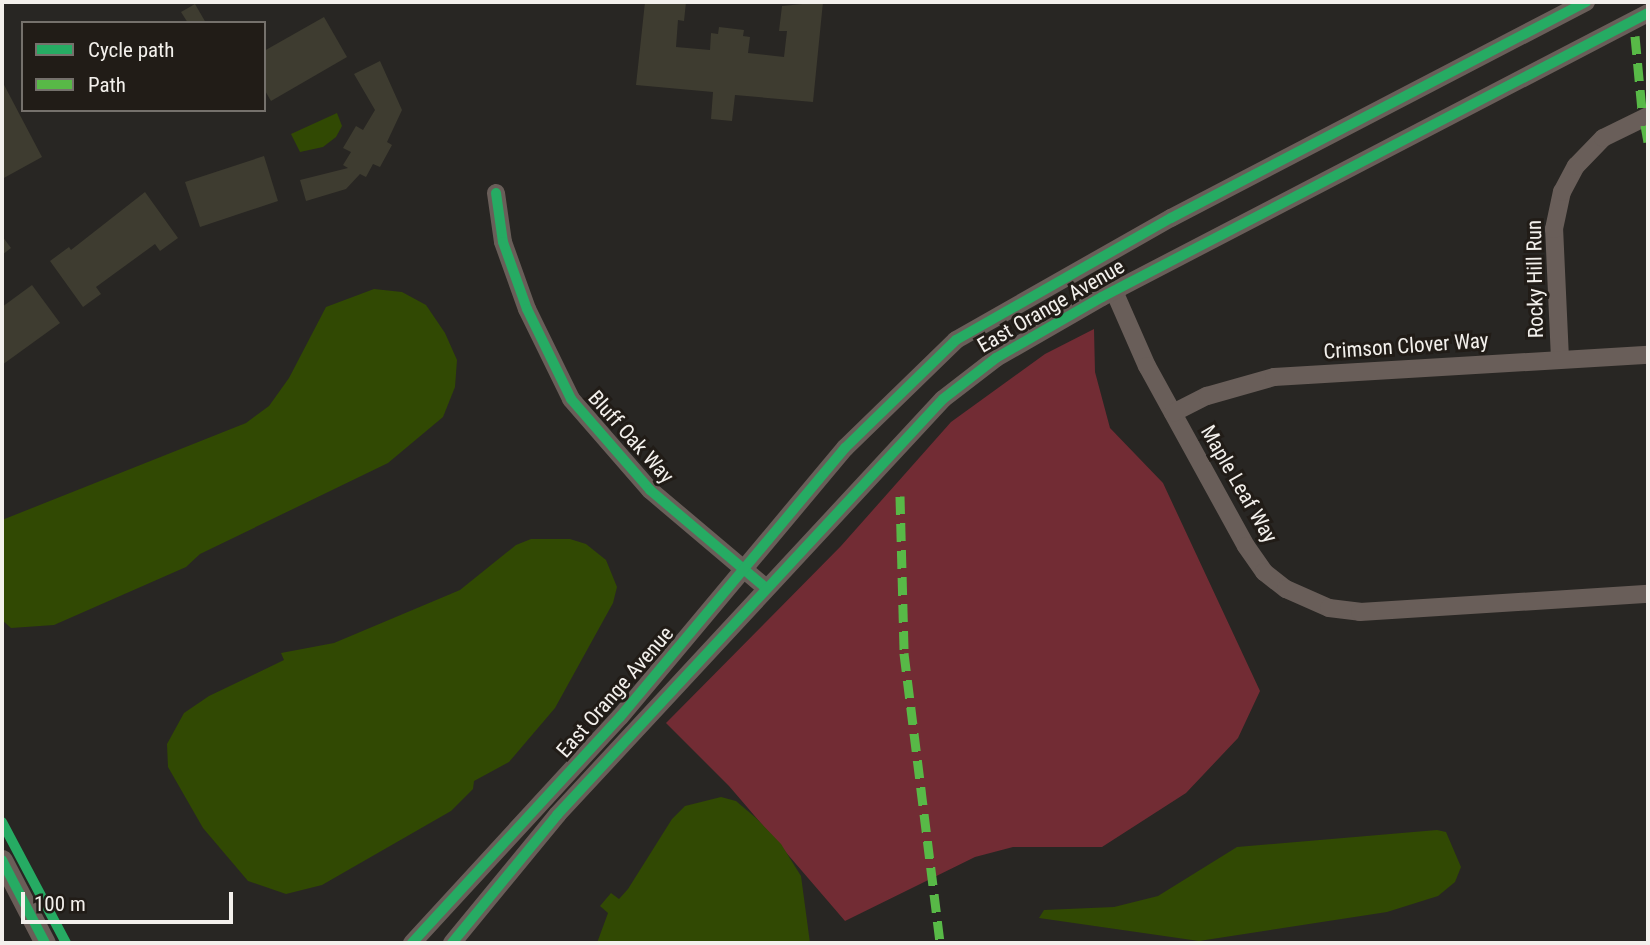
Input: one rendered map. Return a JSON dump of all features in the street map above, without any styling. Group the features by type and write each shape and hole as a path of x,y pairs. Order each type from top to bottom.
{"main road":[{"path":"2,860 45,943"}],"street":[{"name":"East Orange Avenue","path":"412,943 620,717 845,448 956,340 1171,218 1586,2"},
{"name":"East Orange Avenue","path":"452,943 557,815 943,399 996,358 1114,290 1648,13"},
{"name":"Rocky Hill Run","path":"1560,359 1554,229 1562,192 1576,166 1603,138 1648,116"},
{"name":"Bluff Oak Way","path":"496,193 503,242 527,309 571,399 650,490 766,588"},
{"name":"Maple Leaf Way","path":"1114,290 1173,413 1264,572 1309,601 1360,612 1648,594"},
{"name":"Crimson Clover Way","path":"1173,413 1206,396 1274,377 1648,355"}],"shaded area":[{"path":"337,113 342,126 336,137 323,147 300,152 291,134"},
{"path":"374,289 402,292 426,305 445,333 457,360 455,387 443,417 388,463 200,554 186,567 54,625 11,628 2,620 2,520 246,423 269,406 289,378 326,307"},
{"path":"1094,329 1095,372 1110,428 1163,483 1260,691 1238,738 1186,793 1102,847 1013,847 975,857 845,921 729,786 666,723 841,546 951,422 1045,354"},
{"path":"531,539 570,539 586,544 606,560 617,587 613,603 555,708 509,762 474,781 473,789 451,811 322,885 286,894 248,881 203,828 168,767 167,744 184,713 209,696 284,660 281,653 334,643 460,590 516,545"},
{"path":"721,797 736,801 756,818 781,844 801,876 810,943 597,943 608,913 600,906 611,893 619,899 628,889 672,819 685,806"},
{"path":"1437,830 1446,832 1461,867 1455,882 1438,896 1387,912 1199,941 1039,918 1044,910 1114,907 1158,896 1237,847"}],"building":[{"path":"645,2 686,2 684,21 678,20 676,47 710,50 711,33 718,34 719,27 744,30 743,36 750,37 748,53 784,57 787,31 779,31 782,6 823,2 813,102 735,95 732,121 711,119 713,92 636,85"},
{"path":"195,4 205,21 187,21 181,12"},
{"path":"324,17 347,57 271,101 266,92 266,50"},
{"path":"380,61 402,110 387,142 392,145 380,167 373,164 366,177 360,174 346,189 306,201 300,180 348,168 343,165 351,152 343,148 356,126 363,130 375,110 354,74"},
{"path":"2,81 42,157 2,179"},
{"path":"264,156 278,201 200,227 185,182"},
{"path":"145,192 178,238 160,251 155,244 96,287 101,294 83,307 50,261 69,247 71,250"},
{"path":"2,236 11,248 2,255"},
{"path":"32,285 60,323 2,365 2,307"}],"marked path":[{"path":"1635,36 1642,110"},
{"path":"1645,125 1648,142"},
{"path":"900,496 904,653 940,943"}],"cycle path":[{"path":"412,943 620,717 845,448 956,340 1171,218 1586,2"},
{"path":"452,943 557,815 943,399 996,358 1102,297 1648,13"},
{"path":"496,193 503,242 527,309 571,399 650,490 766,588"},
{"path":"2,822 66,943"},
{"path":"2,860 45,943"}]}
